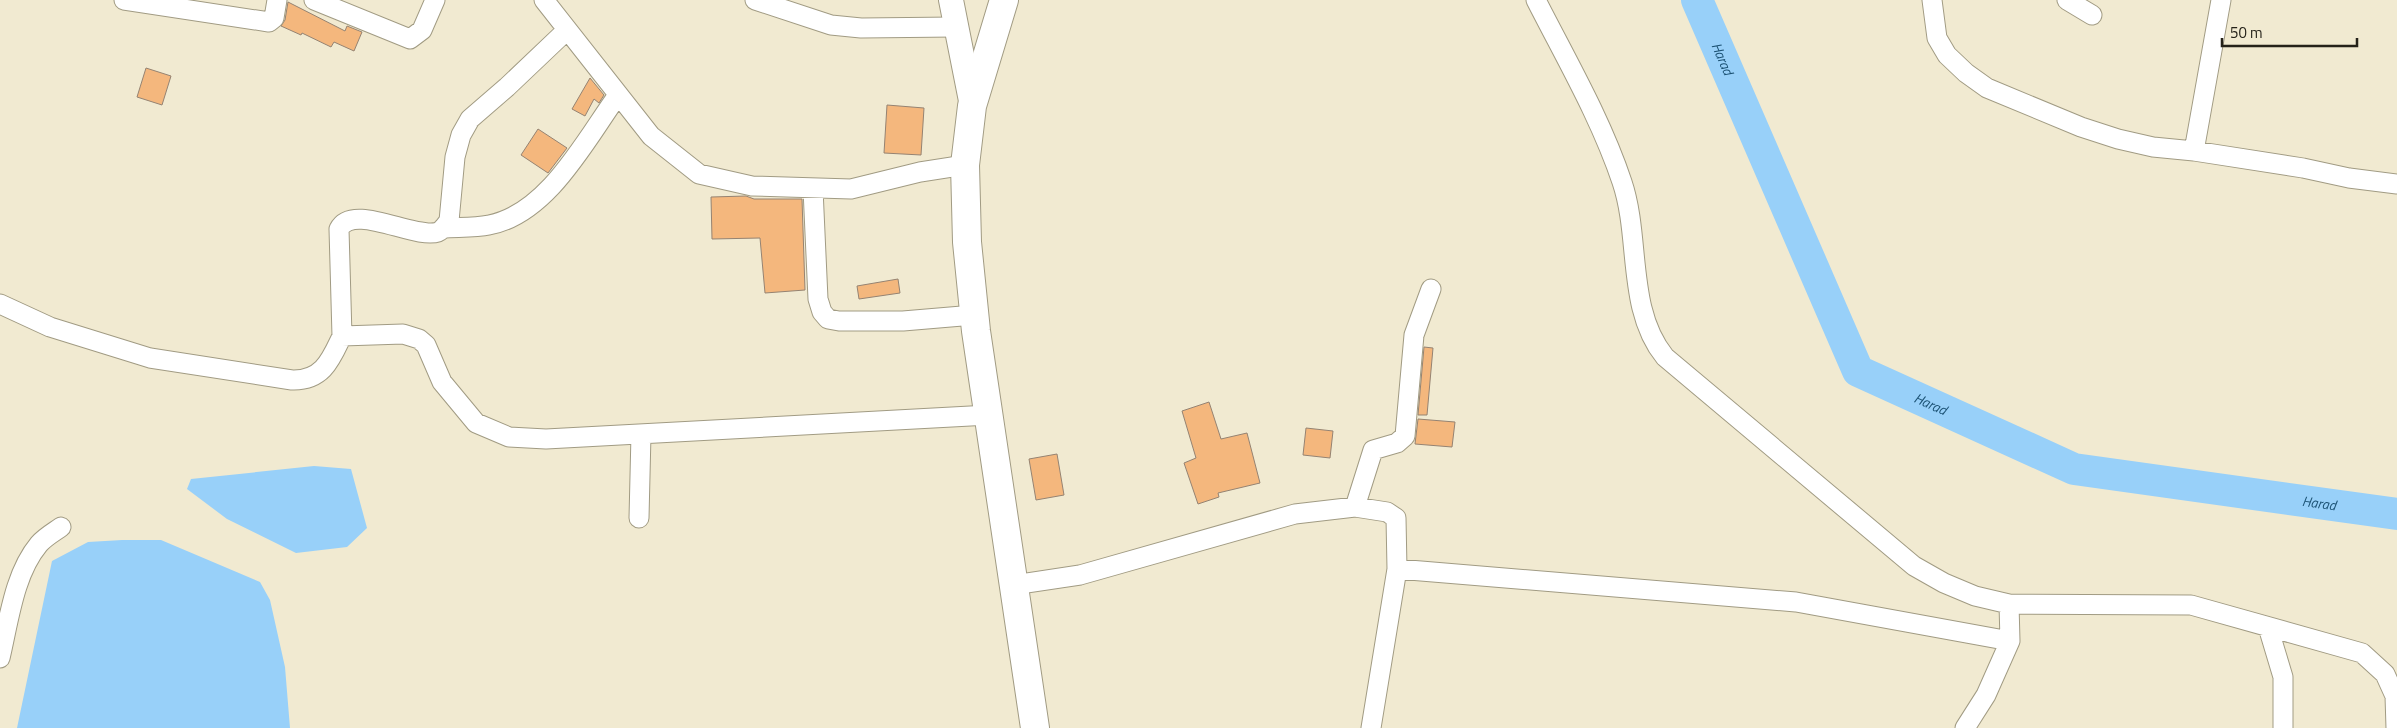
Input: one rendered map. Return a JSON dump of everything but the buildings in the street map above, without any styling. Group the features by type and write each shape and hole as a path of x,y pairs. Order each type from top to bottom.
{"main road":[{"path":"1004,0 972,106 965,165 967,242 975,323 984,373 1035,728"}],"street":[{"path":"124,0 269,22 274,18 277,0"},
{"path":"314,0 414,39 422,30 435,0"},
{"path":"544,0 651,136 699,174 752,186 813,190 851,189 920,172 965,165"},
{"path":"755,0 831,24 861,28 955,27"},
{"path":"951,0 972,106"},
{"path":"1536,0 1600,127 1623,183 1639,289 1647,327 1655,345 1665,357 1914,566 1944,583 1975,596 2009,604 2191,605 2362,653 2385,674 2395,696 2396,728"},
{"path":"1932,0 1937,38 1947,55 1987,88 2081,127 2118,139 2153,147 2194,150 2303,168 2349,178 2397,184"},
{"path":"2067,0 2092,15"},
{"path":"2194,150 2220,0"},
{"path":"0,304 50,328 150,358 300,381 327,367 342,336 339,229 341,225 346,221 358,219 426,232 438,232 444,228 449,221 455,157 461,136 470,119 507,88 567,30"},
{"path":"444,228 490,225 510,218 533,204 556,182 618,94"},
{"path":"813,190 818,299 822,312 828,319 839,321 975,323"},
{"path":"1355,507 1373,450 1397,443 1406,436 1414,335 1431,289"},
{"path":"342,336 403,334 419,339 426,345 442,382 476,423 509,437 546,439 989,415"},
{"path":"639,518 641,434"},
{"path":"1014,585 1080,574 1295,514 1355,507 1387,512 1396,518 1397,568 1371,728"},
{"path":"0,658 14,598 25,568 40,543 61,527"},
{"path":"1397,568 1796,602 2010,641"},
{"path":"1965,728 1986,695 2010,641 2009,604"},
{"path":"2268,627 2283,677 2283,728"}],"water":[{"path":"314,466 351,469 367,528 347,547 296,553 227,519 187,489 191,479"},
{"path":"161,540 260,582 270,600 285,667 290,728 17,728 52,561 88,542"}],"waterway":[{"name":"Harad","path":"1697,0 1858,371 2074,469 2397,514"}]}
